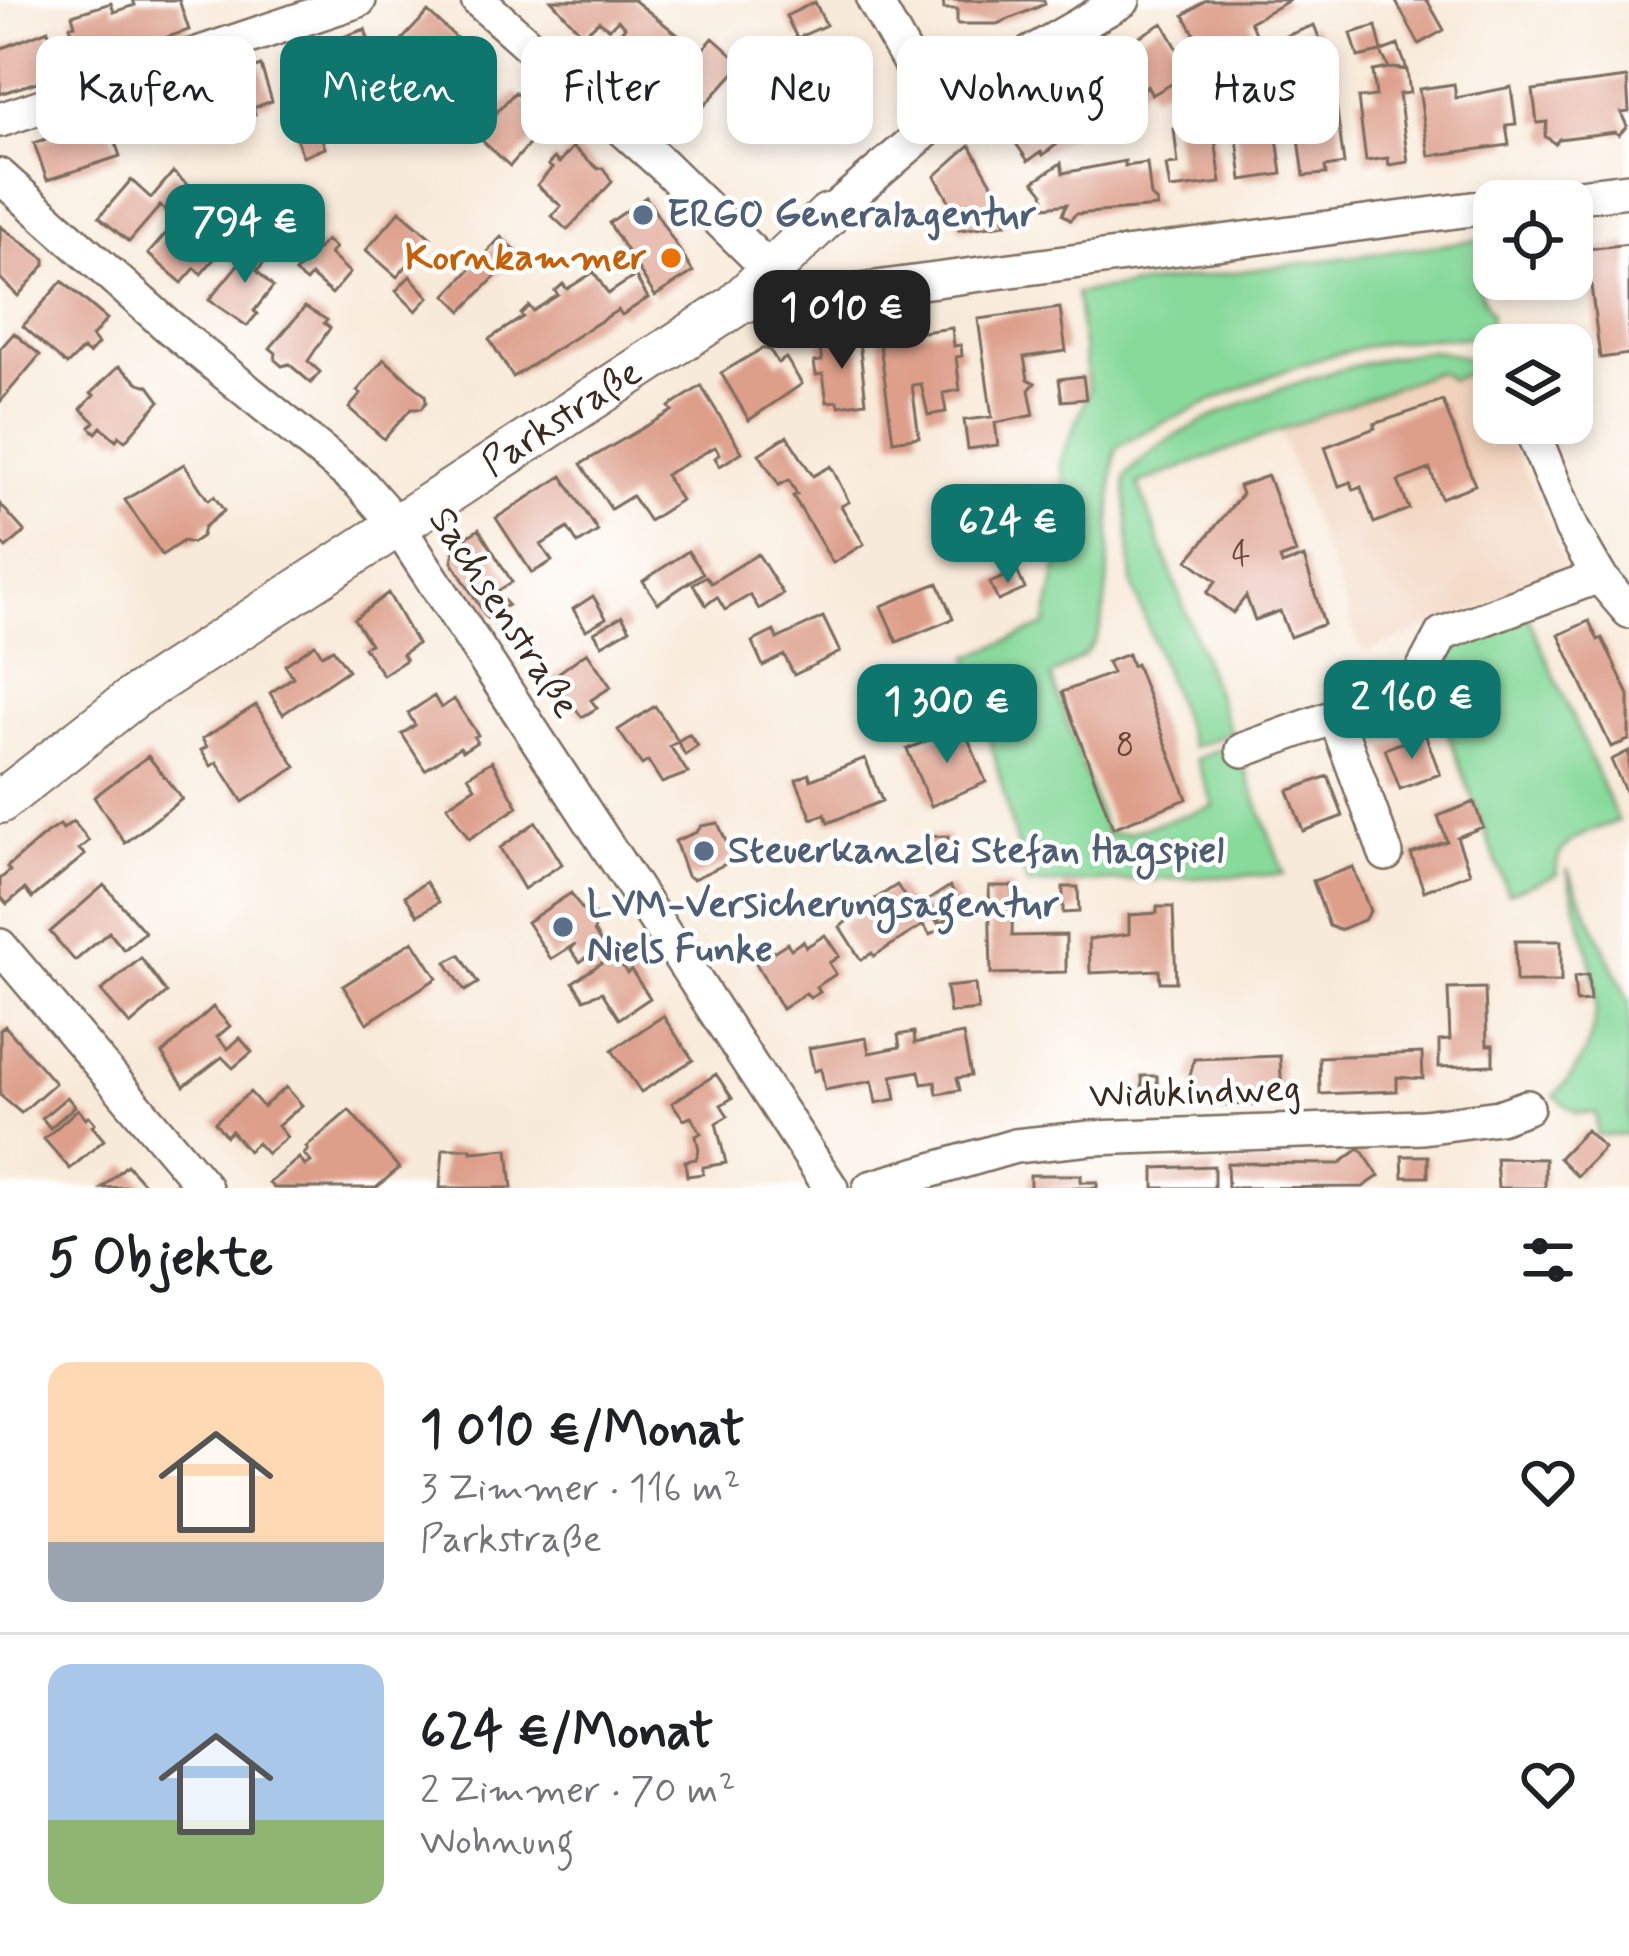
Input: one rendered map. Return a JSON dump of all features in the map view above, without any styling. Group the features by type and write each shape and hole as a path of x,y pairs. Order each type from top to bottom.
{"street":[{"path":"0,120 359,0"},
{"path":"478,0 662,164 770,270"},
{"path":"874,0 897,41"},
{"path":"1060,36 1123,0"},
{"path":"733,307 911,144"},
{"name":"Sachsenstraße","path":"0,176 168,326 360,483 397,525 831,1188"},
{"path":"1593,194 1629,190"},
{"name":"Parkstraße","path":"0,802 134,697 733,307 1473,209"},
{"path":"1537,444 1562,507 1598,576 1629,611"},
{"path":"1243,750 1413,688 1442,634 1598,576"},
{"path":"1335,716 1386,854"},
{"path":"0,946 205,1188"},
{"name":"Widukindweg","path":"869,1188 1015,1146 1091,1138 1424,1127 1499,1118 1527,1107"}],"shaded area":[{"path":"1473,370 1473,444 1512,444 1565,568 1555,581 1363,653 1279,431 1435,372"}],"green space":[{"path":"1473,241 1473,300 1484,300 1491,314 1489,324 1473,324 1473,339 1376,345 1303,364 1146,431 1116,449 1100,627 1086,653 1051,677 1106,833 1128,833 1214,806 1196,759 1235,743 1284,874 1027,885 969,657 1045,626 1069,512 1061,460 1089,391 1076,293"},
{"path":"1431,351 1456,355 1473,363 1473,371 1450,380 1435,372 1138,484 1231,733 1192,747 1132,584 1125,478 1148,455 1221,413 1312,378"},
{"path":"1528,616 1618,821 1567,845 1557,863 1557,875 1508,893 1430,685 1452,645"},
{"path":"1567,868 1629,1001 1629,1135 1597,1135 1596,1113 1577,1113 1554,1096 1577,1067 1596,1013 1590,958"}],"building":[{"path":"133,0 179,0 189,30 171,36 73,36 72,15 111,3 114,12 135,5"},
{"path":"551,0 634,0 678,35 618,36 625,27 618,20 609,29 599,21 583,35"},
{"path":"943,0 1044,0 1045,4 997,24 957,24 957,9 944,9"},
{"path":"1206,0 1290,0 1250,22 1256,36 1195,36 1184,15"},
{"path":"1395,0 1427,0 1444,30 1419,44"},
{"path":"815,2 826,25 796,36 786,16"},
{"path":"428,12 454,36 406,36"},
{"path":"1163,23 1172,39 1172,84 1152,95 1148,36 1140,36"},
{"path":"1314,25 1318,36 1286,36"},
{"path":"1376,26 1382,51 1398,45 1407,69 1389,68 1381,52 1358,57 1351,33"},
{"path":"48,30 50,36 36,36 36,82 0,94 0,49"},
{"path":"713,38 727,51 727,81 703,107 703,49"},
{"path":"261,66 272,101 256,107 256,68"},
{"path":"1407,70 1410,93 1399,94 1408,162 1389,165 1388,158 1366,161 1358,98 1376,96 1373,71"},
{"path":"1627,78 1629,112 1621,113 1627,126 1619,135 1559,139 1555,144 1545,136 1547,122 1537,123 1533,90"},
{"path":"1454,84 1456,98 1511,87 1516,124 1506,125 1509,145 1429,156 1419,89"},
{"path":"515,92 521,97 521,144 530,144 510,166 486,144 497,144 497,112"},
{"path":"1339,126 1344,164 1325,167 1326,174 1304,176 1300,144 1339,144"},
{"path":"34,143 116,144 120,156 47,180"},
{"path":"298,144 324,144 325,148 303,156"},
{"path":"1016,144 1057,144 1043,155 1028,161"},
{"path":"1176,144 1216,144 1221,183 1170,189 1166,165 1178,164"},
{"path":"1238,144 1278,144 1282,174 1242,180"},
{"path":"970,145 994,187 1006,224 959,230 935,176"},
{"path":"573,147 598,169 603,168 612,182 567,230 552,216 561,206 537,185 552,168 548,165 554,158 559,163"},
{"path":"1125,161 1125,166 1147,163 1151,197 1157,207 1076,214 1070,220 1062,214 1067,204 1045,207 1043,192 1034,181 1061,163 1063,173"},
{"path":"173,172 191,188 169,214 160,206 129,242 99,217 131,180 151,198"},
{"path":"646,197 693,272 655,296 609,223"},
{"path":"400,211 431,238 397,277 366,250"},
{"path":"181,216 221,251 201,274 195,268 182,283 148,254"},
{"path":"0,226 45,259 18,296 0,278"},
{"path":"501,237 518,253 462,311 446,295"},
{"path":"258,240 273,252 257,271 273,287 247,326 209,300"},
{"path":"326,240 335,248 330,254 350,273 332,294 311,276 306,282 295,273"},
{"path":"1629,244 1629,354 1600,358 1593,248"},
{"path":"594,272 608,294 635,276 648,298 622,315 618,310 513,377 489,339 523,317 529,306 533,311 558,295 555,291 563,284 567,289"},
{"path":"410,276 429,297 416,311 396,291"},
{"path":"62,281 107,319 92,337 98,344 89,354 83,349 67,365 23,326"},
{"path":"305,307 327,320 324,323 330,328 308,361 320,372 311,383 289,364 282,366 270,348"},
{"path":"1060,308 1066,351 1024,357 1028,379 1035,383 1029,390 1034,415 995,423 998,445 968,449 964,420 992,417 978,319"},
{"path":"952,328 954,346 961,345 962,356 956,357 960,390 943,393 946,412 928,415 921,384 912,385 919,437 893,441 879,338"},
{"path":"14,333 40,355 0,402 0,349"},
{"path":"836,338 840,343 859,341 866,402 839,406 838,401 827,402 823,374 816,375 814,362 822,361 819,343"},
{"path":"763,348 778,363 786,358 802,384 749,420 721,373"},
{"path":"384,359 425,395 426,402 421,409 411,409 384,439 349,408"},
{"path":"119,366 149,386 160,401 125,441 119,436 116,440 101,427 96,433 90,427 95,422 81,409"},
{"path":"1083,376 1086,399 1062,401 1059,379"},
{"path":"701,386 742,452 720,466 715,447 665,475 681,500 649,521 632,496 611,509 581,464 672,411 669,407"},
{"path":"1443,401 1475,485 1441,498 1430,469 1398,481 1409,509 1374,523 1361,487 1354,490 1351,482 1339,486 1325,447 1375,428 1374,424"},
{"path":"787,436 813,476 831,466 849,502 841,506 864,544 833,563 793,496 797,494 789,480 779,485 759,454"},
{"path":"184,464 208,500 214,496 224,511 204,527 202,536 192,543 183,541 162,555 125,500"},
{"path":"562,476 598,531 578,544 568,528 541,545 552,561 532,573 496,518"},
{"path":"1268,476 1296,553 1280,559 1282,565 1304,557 1324,624 1290,637 1280,611 1255,620 1246,596 1233,613 1207,593 1216,581 1188,560 1242,494 1239,486"},
{"path":"0,504 25,532 6,548 0,542"},
{"path":"479,529 512,582 496,592 508,605 487,618 452,562 455,545"},
{"path":"688,551 703,573 658,603 643,581"},
{"path":"758,554 783,594 759,609 750,595 725,610 717,597 706,605 693,584 706,576 711,583"},
{"path":"1017,571 1025,589 998,601 990,583"},
{"path":"938,583 953,619 897,642 881,606"},
{"path":"388,593 417,644 402,654 406,660 383,675 364,647 370,644 354,619"},
{"path":"593,596 606,618 586,630 573,609"},
{"path":"622,616 630,629 602,645 594,632"},
{"path":"823,617 840,652 794,675 784,655 763,666 752,642 774,631 777,639"},
{"path":"1589,621 1629,695 1629,740 1611,747 1559,635"},
{"path":"315,644 322,655 333,649 348,670 283,714 270,693 293,677 285,665"},
{"path":"587,652 611,687 591,700 597,708 582,717 550,679"},
{"path":"1128,654 1132,666 1136,664 1187,799 1113,828 1062,692 1112,673 1107,662"},
{"path":"434,696 441,708 454,699 478,735 474,737 477,742 463,751 460,747 425,770 402,734 415,725 408,713"},
{"path":"256,705 296,767 243,802 217,762 211,766 201,750 207,747 202,739"},
{"path":"655,706 678,741 689,734 698,746 685,755 678,742 670,746 688,773 662,783 648,761 642,765 618,730"},
{"path":"963,726 986,782 931,806 907,749"},
{"path":"1425,734 1440,774 1400,789 1385,749"},
{"path":"1629,751 1629,800 1611,760"},
{"path":"148,756 182,799 125,843 94,797"},
{"path":"865,758 882,801 828,823 825,814 812,819 796,780 809,774 811,780"},
{"path":"492,761 518,807 469,839 447,806 475,787 468,776"},
{"path":"1328,776 1343,816 1303,831 1288,791"},
{"path":"1474,802 1483,827 1457,837 1470,873 1424,891 1411,854 1447,841 1438,816"},
{"path":"73,821 89,841 79,849 85,855 32,898 25,889 7,904 0,896 0,879 10,871 7,867 48,832"},
{"path":"536,822 562,864 524,889 500,848"},
{"name":"Steuerkanzlei Stefan Hagspiel","path":"718,823 734,860 693,879 687,876 675,841 701,826"},
{"path":"948,836 949,861 924,863 923,837"},
{"path":"1353,867 1370,911 1364,920 1340,930 1329,926 1313,881"},
{"path":"426,882 439,902 418,915 405,896"},
{"path":"104,885 145,932 124,950 109,932 75,961 50,932"},
{"path":"897,885 916,914 927,906 941,928 930,935 923,925 861,960 840,927"},
{"path":"950,886 964,909 941,923 927,901"},
{"path":"989,886 1013,886 1012,936 1066,935 1066,972 991,974"},
{"path":"1063,887 1078,887 1079,912 1063,913"},
{"name":"LVM-Versicherungsagentur Niels Funke","path":"571,893 585,914 597,917 594,931 603,946 580,962 571,950 575,944 551,959 527,922"},
{"path":"1157,907 1173,907 1176,982 1160,982 1159,970 1090,973 1089,939 1129,934 1129,915 1157,913"},
{"path":"825,935 839,956 829,963 836,974 816,987 820,992 810,998 806,993 782,1009 756,963 787,943 791,949 803,941 806,947"},
{"path":"413,941 437,978 367,1023 343,986"},
{"path":"1515,941 1561,941 1561,982 1516,982"},
{"path":"615,954 650,998 619,1019 602,992 584,999 573,982"},
{"path":"460,955 478,983 465,991 446,962"},
{"path":"141,958 167,993 130,1025 101,991"},
{"path":"1588,975 1590,1001 1576,1002 1574,977"},
{"path":"975,984 978,1010 950,1013 946,987"},
{"path":"1485,988 1487,1045 1493,1045 1493,1065 1439,1067 1439,1041 1450,1040 1448,989"},
{"path":"213,1007 230,1026 217,1037 228,1049 240,1038 252,1052 233,1068 222,1057 184,1086 162,1054"},
{"path":"663,1016 693,1060 641,1092 612,1050"},
{"path":"5,1026 55,1083 21,1113 0,1095 0,1030"},
{"path":"914,1032 915,1043 963,1034 971,1076 957,1078 960,1090 937,1094 935,1082 922,1084 919,1071 892,1076 896,1099 876,1103 872,1081 825,1090 821,1069 814,1071 809,1048 866,1038 869,1053 900,1047 898,1035"},
{"path":"1422,1053 1423,1079 1397,1077 1397,1091 1320,1094 1319,1057"},
{"path":"1280,1056 1282,1096 1256,1097 1256,1104 1220,1105 1220,1098 1195,1099 1194,1080 1189,1080 1194,1059"},
{"path":"716,1074 732,1098 721,1105 728,1116 716,1123 726,1163 687,1176 685,1161 696,1159 696,1136 701,1133 691,1117 684,1120 672,1103"},
{"path":"1142,1076 1157,1076 1158,1101 1143,1102"},
{"path":"286,1087 302,1105 278,1126 287,1137 267,1154 257,1143 248,1151 231,1131 226,1136 215,1122 250,1092 263,1107"},
{"path":"67,1097 75,1106 50,1128 42,1118"},
{"path":"78,1109 95,1123 92,1126 104,1140 70,1169 44,1139"},
{"path":"349,1110 399,1168 376,1188 274,1188 269,1183 299,1158 305,1166 311,1162 304,1154 306,1147"},
{"path":"1586,1130 1604,1148 1577,1176 1559,1158"},
{"path":"1360,1148 1379,1176 1363,1187 1228,1188 1227,1163 1339,1164"},
{"path":"443,1149 508,1149 512,1188 440,1188"},
{"path":"1402,1156 1428,1156 1428,1177 1403,1177"},
{"path":"1496,1158 1545,1159 1545,1188 1498,1188"},
{"path":"127,1165 146,1186 102,1188"},
{"path":"1214,1166 1214,1188 1154,1188 1154,1168"},
{"path":"1030,1175 1081,1175 1081,1182 1097,1182 1097,1188 1030,1188"}],"place":[{"name":"ERGO Generalagentur","path":"643,215"},
{"name":"Kornkammer","path":"671,258"},
{"name":"Steuerkanzlei Stefan Hagspiel","path":"704,851"},
{"name":"LVM-Versicherungsagentur Niels Funke","path":"563,927"}]}
